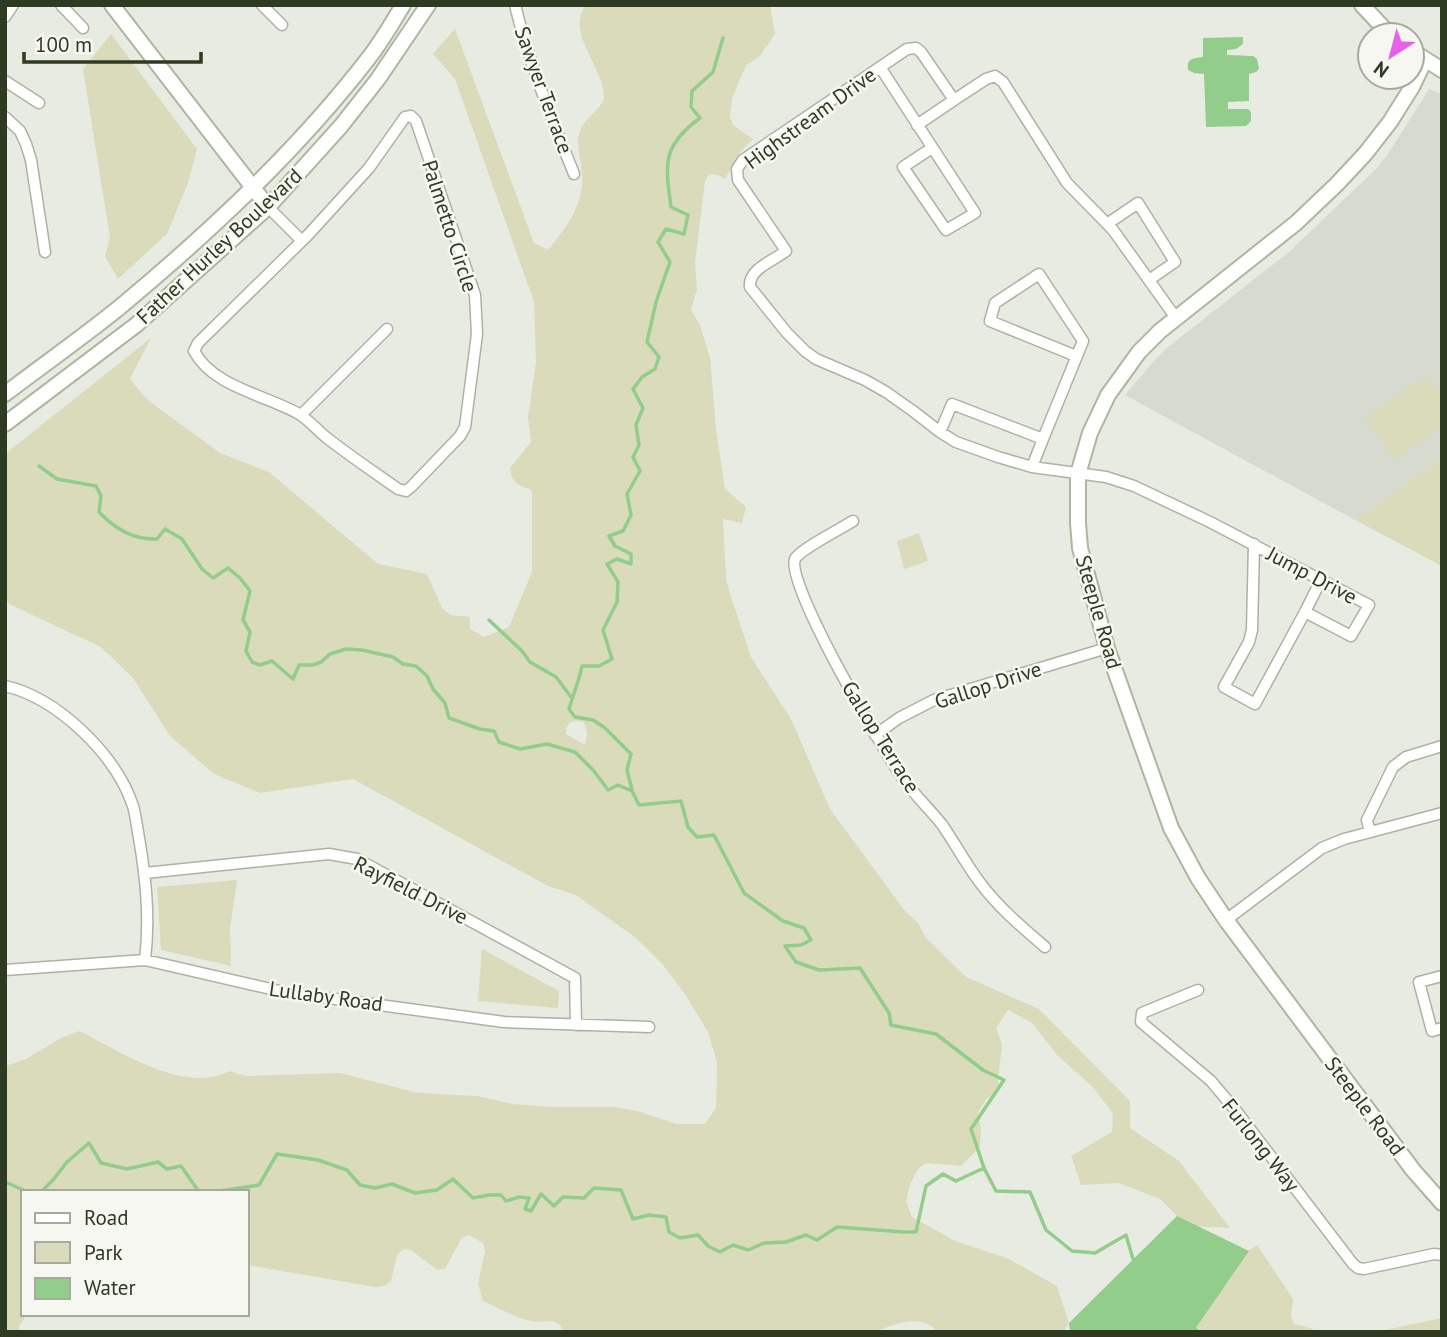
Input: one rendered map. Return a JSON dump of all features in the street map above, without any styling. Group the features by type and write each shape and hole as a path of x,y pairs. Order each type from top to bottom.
{"street":[{"path":"5,16 13,5"},
{"path":"61,5 83,28"},
{"path":"112,5 268,207 302,241"},
{"path":"262,5 282,25"},
{"name":"Father Hurley Boulevard","path":"5,394 118,308 253,188 320,118 357,73 403,5"},
{"name":"Father Hurley Boulevard","path":"5,424 136,325 268,207 341,126 378,79 428,5"},
{"name":"Sawyer Terrace","path":"515,5 549,112 574,174"},
{"path":"1362,5 1377,21"},
{"name":"Highstream Drive","path":"954,100 921,52 915,48 907,49 743,160 737,169 738,180 786,251 752,274 750,287 805,351 886,392 956,442 1032,467 1078,474"},
{"path":"1426,61 1442,71"},
{"path":"880,67 975,213 946,230 903,167 932,148"},
{"path":"917,125 986,79 995,76 1003,82 1068,183 1107,224 1176,318"},
{"path":"5,81 39,103"},
{"name":"Steeple Road","path":"1409,91 1390,122 1337,184 1296,223 1160,331 1139,352 1108,395 1090,433 1078,474 1078,523 1080,548 1107,648 1171,828 1198,878 1226,920 1413,1170 1442,1203"},
{"name":"Palmetto Circle","path":"411,116 416,121 475,295 477,334 466,427 406,491 398,489 345,452 301,415 222,380 194,351 198,343 302,241 369,168 405,117 411,116"},
{"path":"5,117 20,131 31,159 45,252"},
{"path":"1107,224 1138,203 1175,262 1149,280"},
{"path":"1032,467 1083,341 1040,274 995,303 990,321 1076,356"},
{"path":"301,415 387,329"},
{"path":"940,432 952,404 1043,439"},
{"name":"Jump Drive","path":"1078,474 1105,477 1134,486 1254,544 1369,605 1351,636 1305,612 1255,704 1224,687 1249,642 1254,544"},
{"name":"Gallop Terrace","path":"853,521 801,552 795,559 795,570 806,600 850,692 903,779 942,825 980,883 1006,914 1045,947"},
{"path":"1305,612 1321,580"},
{"name":"Gallop Drive","path":"875,735 934,700 1107,648"},
{"path":"5,686 45,703 79,727 101,750 117,774 133,807 145,873 149,932 145,960"},
{"path":"1370,832 1367,820 1393,767 1406,757 1442,746"},
{"path":"1226,920 1322,848 1344,839 1442,813"},
{"name":"Rayfield Drive","path":"145,873 330,854 357,859 575,978 576,1025"},
{"name":"Lullaby Road","path":"5,970 145,960 284,992 505,1022 649,1027"},
{"path":"1442,976 1419,982 1432,1031 1442,1028"},
{"name":"Furlong Way","path":"1198,990 1142,1013 1141,1022 1211,1081 1353,1264 1364,1269 1434,1254 1442,1255"}],"shaded area":[{"path":"1429,89 1442,94 1442,458 1355,520 1125,395 1168,347 1289,252 1375,170"}],"green space":[{"path":"586,5 770,5 775,34 760,56 746,65 732,99 730,116 733,125 753,139 741,151 725,179 709,174 705,181 695,262 697,289 691,310 700,325 710,358 716,429 725,489 746,507 742,523 723,519 726,579 751,657 791,719 830,809 905,911 918,923 926,938 966,977 1039,1009 1130,1101 1130,1128 1179,1161 1230,1228 1187,1226 1160,1199 1119,1183 1081,1185 1071,1156 1112,1132 1113,1114 1093,1087 1058,1056 1032,1023 1008,1010 996,1028 1002,1044 998,1081 1000,1089 987,1098 978,1112 980,1147 961,1166 926,1163 918,1169 910,1184 906,1201 912,1217 955,1241 1007,1258 1057,1286 1069,1323 1063,1332 935,1332 928,1324 913,1321 873,1332 564,1332 560,1325 553,1321 535,1322 519,1318 483,1301 478,1284 485,1251 483,1243 469,1235 461,1239 445,1269 437,1270 411,1250 403,1249 397,1255 391,1281 384,1286 375,1287 248,1265 248,1190 21,1190 21,1316 24,1316 24,1319 19,1326 19,1332 5,1332 5,1066 26,1059 63,1037 80,1031 153,1068 193,1078 212,1077 229,1071 246,1076 340,1073 418,1093 477,1096 513,1104 551,1107 615,1107 641,1112 676,1124 705,1124 716,1108 717,1062 708,1032 663,965 636,938 576,895 548,886 353,779 260,793 214,774 170,736 133,678 101,647 9,604 5,597 5,454 151,338 130,379 152,403 220,453 269,472 378,564 427,574 442,608 450,615 470,617 470,629 484,637 509,627 532,572 532,490 516,483 510,468 531,442 528,417 536,363 534,302 455,79 433,54 455,29 534,243 548,250 577,205 582,184 578,147 580,131 601,105 604,97 599,76 581,35 581,15","holes":["570,722 584,722 587,733 585,745 566,734 566,728"]},
{"path":"111,34 197,149 188,183 167,234 118,279 105,256 110,238 83,69"},
{"path":"1426,375 1442,396 1442,426 1395,460 1365,418"},
{"path":"1442,458 1442,566 1355,520"},
{"path":"919,533 928,561 904,569 897,541"},
{"path":"237,880 230,929 231,966 161,950 157,887"},
{"path":"482,949 559,991 558,1008 478,1001"},
{"path":"1257,1245 1293,1299 1291,1316 1294,1324 1316,1332 1191,1332 1234,1273 1241,1256"},
{"path":"1442,1318 1442,1332 1376,1332"}],"water":[{"path":"1243,37 1243,44 1236,49 1227,50 1227,55 1253,56 1257,59 1259,69 1249,74 1249,101 1228,102 1228,109 1248,109 1251,112 1251,121 1246,126 1206,127 1204,74 1188,70 1188,63 1194,58 1203,57 1203,38"},
{"path":"1177,1216 1249,1251 1193,1332 1070,1332 1069,1323"}],"waterway":[{"path":"632,790 627,770 631,754 605,728 593,720 575,717 569,709 582,666 599,666 612,659 603,630 617,602 618,582 607,564 617,559 631,564 631,554 615,546 609,536 623,531 631,515 627,494 640,471 633,457 639,445 636,425 643,408 633,389 642,377 655,369 659,357 647,342 656,302 670,262 658,242 666,229 684,234 688,215 671,207 669,156 679,138 700,118 691,107 692,91 713,72 723,38"},
{"path":"39,466 57,479 96,486 101,496 99,512 125,532 140,538 157,539 165,529 182,539 202,569 213,578 228,568 240,578 250,591 243,620 250,632 246,651 252,662 260,665 272,661 293,679 299,665 313,665 330,654 346,649 393,657 403,664 416,666 427,676 433,689 445,703 449,718 494,731 499,742 520,749 547,744 575,752 608,790 618,785 632,791 639,805 681,801 688,827 697,837 714,835 744,893 783,921 804,928 811,940 801,945 785,946 796,962 819,970 860,968 889,1013 891,1025 936,1034 983,1070 1004,1080 971,1129 984,1168 996,1191 1030,1192 1046,1230 1072,1251 1095,1253 1126,1235 1133,1259"},
{"path":"489,620 530,662 556,677 571,697"},
{"path":"43,1190 67,1162 89,1143 101,1163 127,1169 158,1162 167,1169 181,1166 198,1190"},
{"path":"226,1190 259,1185 277,1154 318,1160 347,1170 360,1185 375,1188 392,1184 415,1193 437,1190 453,1179 473,1198 489,1195 501,1195 506,1201 519,1197 529,1198 525,1209 531,1211 541,1194 554,1206 563,1197 584,1198 594,1188 621,1190 633,1219 649,1215 666,1217 669,1232 680,1238 698,1235 708,1246 720,1252 733,1245 748,1250 764,1243 786,1242 806,1235 817,1240 837,1227 916,1232 926,1186 943,1174 956,1181 984,1168"},
{"path":"5,1182 23,1190"},
{"path":"1195,1329 1198,1332"}]}
